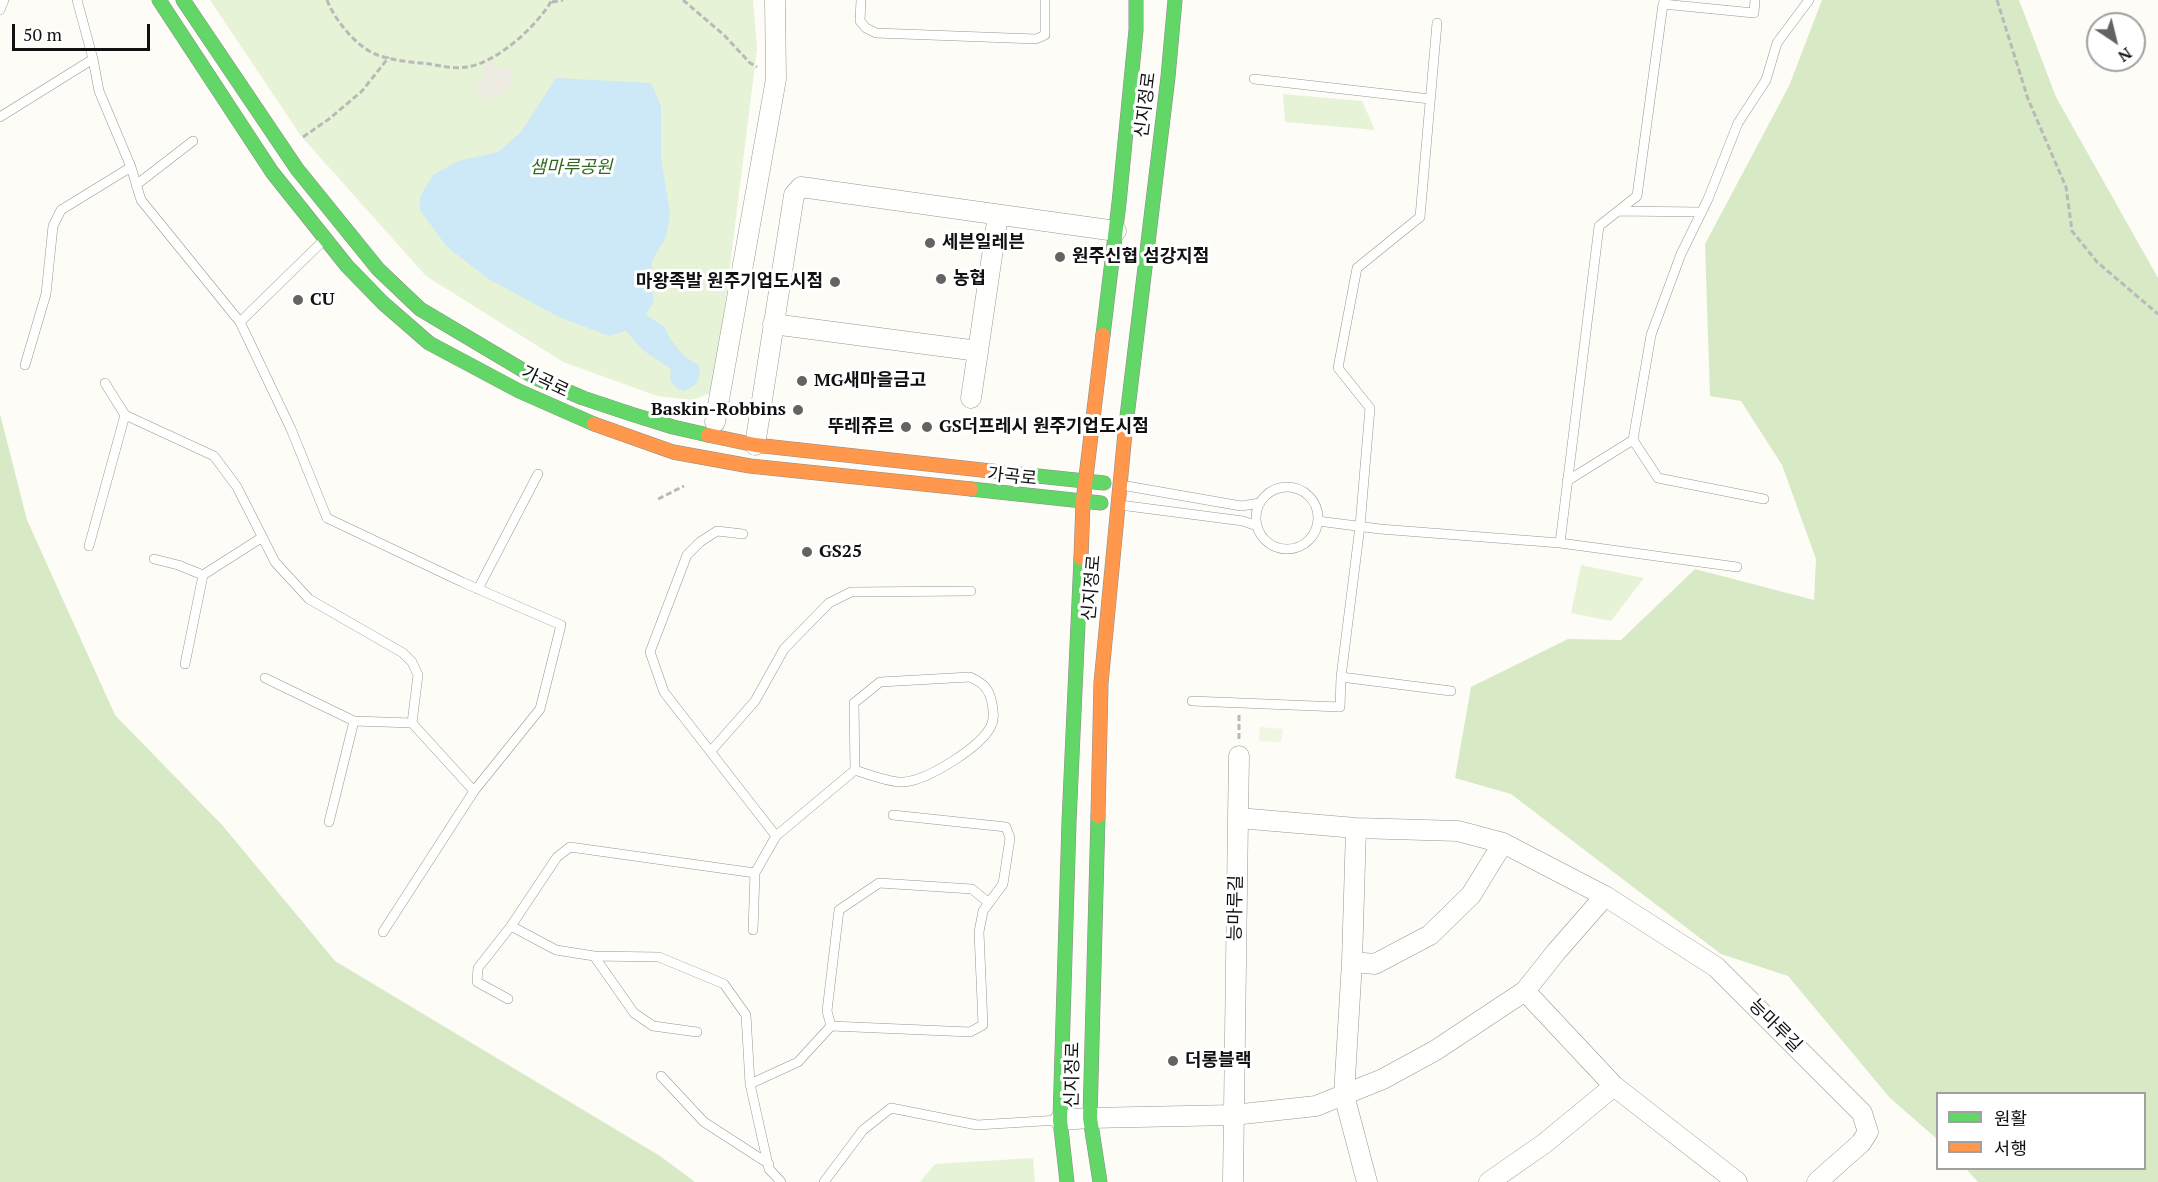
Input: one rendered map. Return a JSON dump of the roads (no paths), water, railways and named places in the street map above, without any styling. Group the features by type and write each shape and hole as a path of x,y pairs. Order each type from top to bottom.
{"street":[{"name":"가곡로","path":"159,0 272,171 347,267 429,343 519,391 598,426 673,452 750,466 1117,504"},
{"name":"가곡로","path":"183,0 297,169 378,269 420,309 536,378 583,398 673,427 755,446 1119,484"},
{"path":"715,422 776,78 775,0"},
{"name":"신지정로","path":"1067,1182 1060,1120 1069,810 1083,502 1116,231 1136,30 1136,0"},
{"name":"신지정로","path":"1100,1182 1090,1118 1101,683 1119,484 1168,77 1175,0"},
{"path":"750,466 794,195 801,187 1116,231"},
{"path":"971,398 998,214"},
{"path":"773,324 978,351"},
{"path":"1238,818 1239,756"},
{"name":"능마루길","path":"1233,1182 1238,818 1356,828 1458,831 1503,843 1605,896 1716,967 1862,1113 1868,1132 1861,1143 1817,1182"},
{"path":"1356,828 1352,962 1344,1095 1366,1182"},
{"path":"1352,962 1375,964 1430,934 1472,895 1503,843"},
{"path":"1060,1120 1233,1115 1316,1106 1383,1079 1436,1050 1525,991 1605,896"},
{"path":"1525,991 1614,1086 1737,1182"},
{"path":"1489,1182 1545,1143 1614,1086"}],"lane":[{"path":"0,10 4,0"},
{"path":"77,0 93,58 99,91 141,200 240,322 291,429 327,518 561,625 540,709 474,791 383,932"},
{"path":"861,0 860,21 866,28 876,33 1036,39 1045,35 1045,0"},
{"path":"1560,543 1599,226 1637,196 1662,2 1754,13 1755,0"},
{"path":"1764,499 1658,478 1633,440 1651,335 1680,254 1701,212 1738,123 1766,80 1777,43 1809,0"},
{"path":"1192,701 1340,706 1341,677 1360,526 1370,408 1338,368 1357,268 1420,217 1437,23"},
{"path":"0,117 93,58"},
{"path":"1254,79 1430,99"},
{"path":"136,185 193,141"},
{"path":"25,365 45,294 53,226 61,210 130,167"},
{"path":"1618,212 1701,212"},
{"path":"240,322 325,239"},
{"path":"105,383 125,415 213,456 237,487 275,562 309,599 403,653 412,662 418,675 412,723"},
{"path":"89,546 125,415"},
{"path":"1567,482 1633,440"},
{"path":"478,589 538,474"},
{"path":"1119,484 1241,506 1260,503"},
{"path":"1296,488 1306,493 1313,501 1318,521 1316,531 1310,539 1293,549 1282,549 1274,546 1260,534 1257,526 1257,510 1267,495 1276,489 1296,488"},
{"path":"1117,504 1257,526"},
{"path":"1318,521 1560,543 1737,567"},
{"path":"743,534 717,531 700,542 687,555 650,652 664,692 776,836"},
{"path":"185,664 203,576 261,538"},
{"path":"154,559 178,565 203,576"},
{"path":"711,751 755,701 784,649 828,603 851,592 971,591"},
{"path":"970,677 984,683 991,697 994,715 991,727 972,748 942,769 904,782 855,770 854,703 880,682 970,677"},
{"path":"1341,677 1451,691"},
{"path":"265,678 354,721 412,723 474,791"},
{"path":"329,822 354,721"},
{"path":"753,930 755,873 776,836 855,770"},
{"path":"750,1084 798,1062 831,1026 970,1032 983,1025 979,932 983,911 1003,884 1010,838 1006,827 893,815"},
{"path":"508,999 477,982 478,968 511,926 557,856 570,847 755,873"},
{"path":"831,1026 827,1011 839,910 879,883 972,889 989,903"},
{"path":"511,926 556,950 594,956 659,957 724,984 746,1015 750,1084 769,1169 782,1182"},
{"path":"594,956 634,1013 653,1026 697,1032"},
{"path":"661,1076 704,1122 769,1164"},
{"path":"824,1182 863,1130 891,1108 977,1125 1060,1120"}],"water":[{"path":"556,78 651,83 661,106 661,158 670,213 666,237 652,261 651,286 654,301 646,315 665,327 670,339 685,357 699,365 698,381 685,391 677,389 670,379 671,369 647,353 626,331 609,336 559,317 490,280 447,247 420,210 420,197 433,175 458,161 498,152 521,132"}],"place":[{"name":"세븐일레븐","path":"930,243"},
{"name":"원주신협 섬강지점","path":"1060,257"},
{"name":"농협","path":"941,279"},
{"name":"마왕족발 원주기업도시점","path":"835,282"},
{"name":"CU","path":"298,300"},
{"name":"MG새마을금고","path":"802,381"},
{"name":"Baskin-Robbins","path":"798,410"},
{"name":"뚜레쥬르","path":"906,427"},
{"name":"GS더프레시 원주기업도시점","path":"927,427"},
{"name":"GS25","path":"807,552"},
{"name":"더롱블랙","path":"1173,1061"}],"park label":[{"name":"샘마루공원","path":"571,168"}]}
